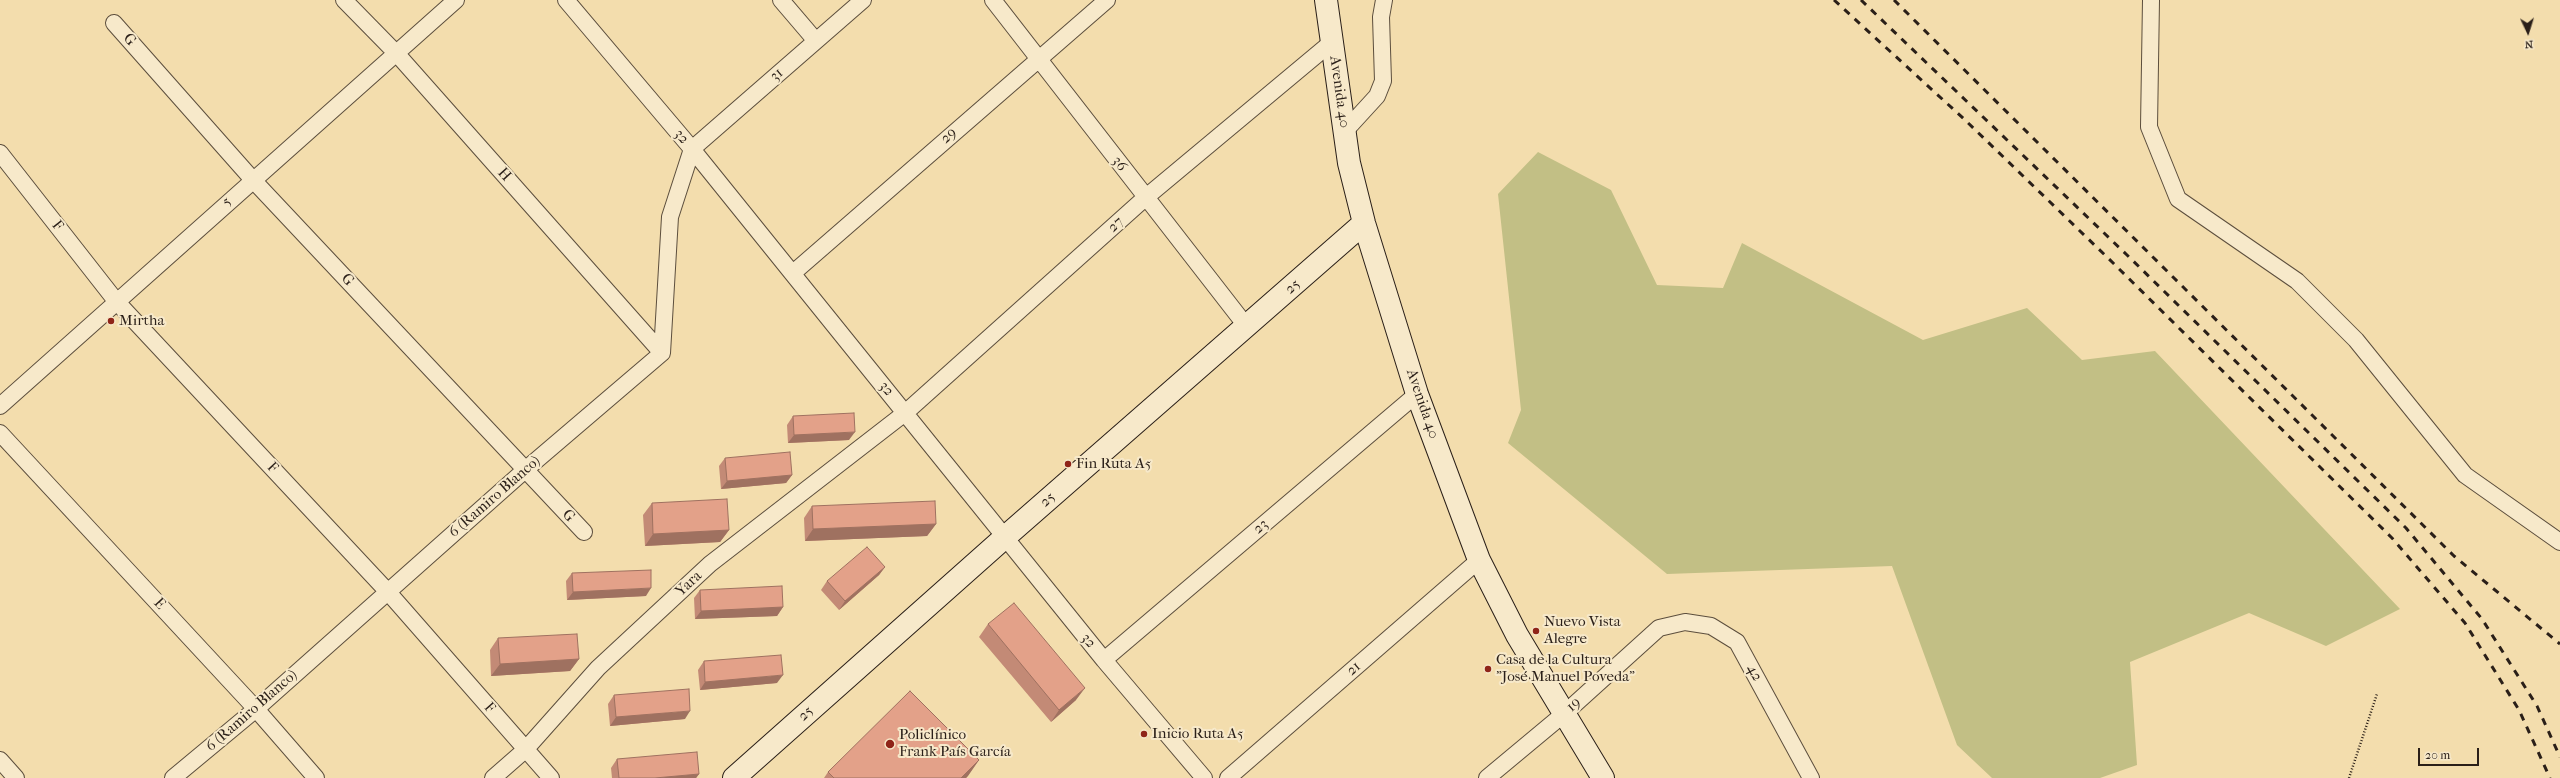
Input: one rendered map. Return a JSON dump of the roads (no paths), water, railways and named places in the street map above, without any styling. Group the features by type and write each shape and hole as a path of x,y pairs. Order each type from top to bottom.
{"main road":[{"name":"Avenida 40","path":"1326,0 1349,163 1364,223 1417,394 1479,560 1517,635 1603,778"},
{"name":"25","path":"734,778 1004,538 1247,327 1364,223"}],"street":[{"name":"H","path":"344,0 397,54 662,353"},
{"name":"5","path":"0,406 116,301 397,54 456,0"},
{"name":"32","path":"566,0 692,149 1004,538 1104,660 1204,778"},
{"path":"781,0 816,41"},
{"name":"31","path":"692,149 863,0"},
{"name":"36","path":"993,0 1145,198 1247,327"},
{"name":"29","path":"792,273 1038,58 1107,0"},
{"path":"1345,131 1377,96 1383,81 1380,17 1384,0"},
{"path":"2151,0 2149,127 2178,199 2297,281 2356,340 2464,475 2560,542"},
{"name":"G","path":"114,23 253,180 584,532"},
{"name":"27","path":"905,413 1145,198 1332,42"},
{"path":"662,353 670,217 692,149"},
{"name":"F","path":"0,153 116,301 388,592 550,778"},
{"name":"6 (Ramiro Blanco)","path":"173,778 256,709 525,470 662,353"},
{"name":"23","path":"1104,660 1417,394"},
{"name":"Yara","path":"493,778 526,750 598,668 710,564 905,413"},
{"name":"E","path":"0,433 256,709 316,778"},
{"name":"21","path":"1228,778 1479,560"},
{"name":"42","path":"1659,628 1685,622 1711,626 1737,642 1811,778"},
{"name":"19","path":"1487,778 1565,713 1659,628"},
{"path":"0,760 16,778"}],"railway":[{"path":"1834,0 1964,119 2109,259 2392,538 2465,623 2519,710 2550,778"},
{"path":"1861,0 2127,255 2406,528 2482,619 2537,706 2560,757"},
{"path":"1894,0 2454,556 2560,644"}],"place":[{"name":"Mirtha","path":"111,321"},
{"name":"Fin Ruta A5","path":"1068,464"},
{"name":"Nuevo Vista Alegre","path":"1536,631"},
{"name":"Casa de la Cultura \"José Manuel Poveda\"","path":"1488,669"},
{"name":"Inicio Ruta A5","path":"1144,734"},
{"name":"Policlínico Frank País García","path":"890,744"}]}
